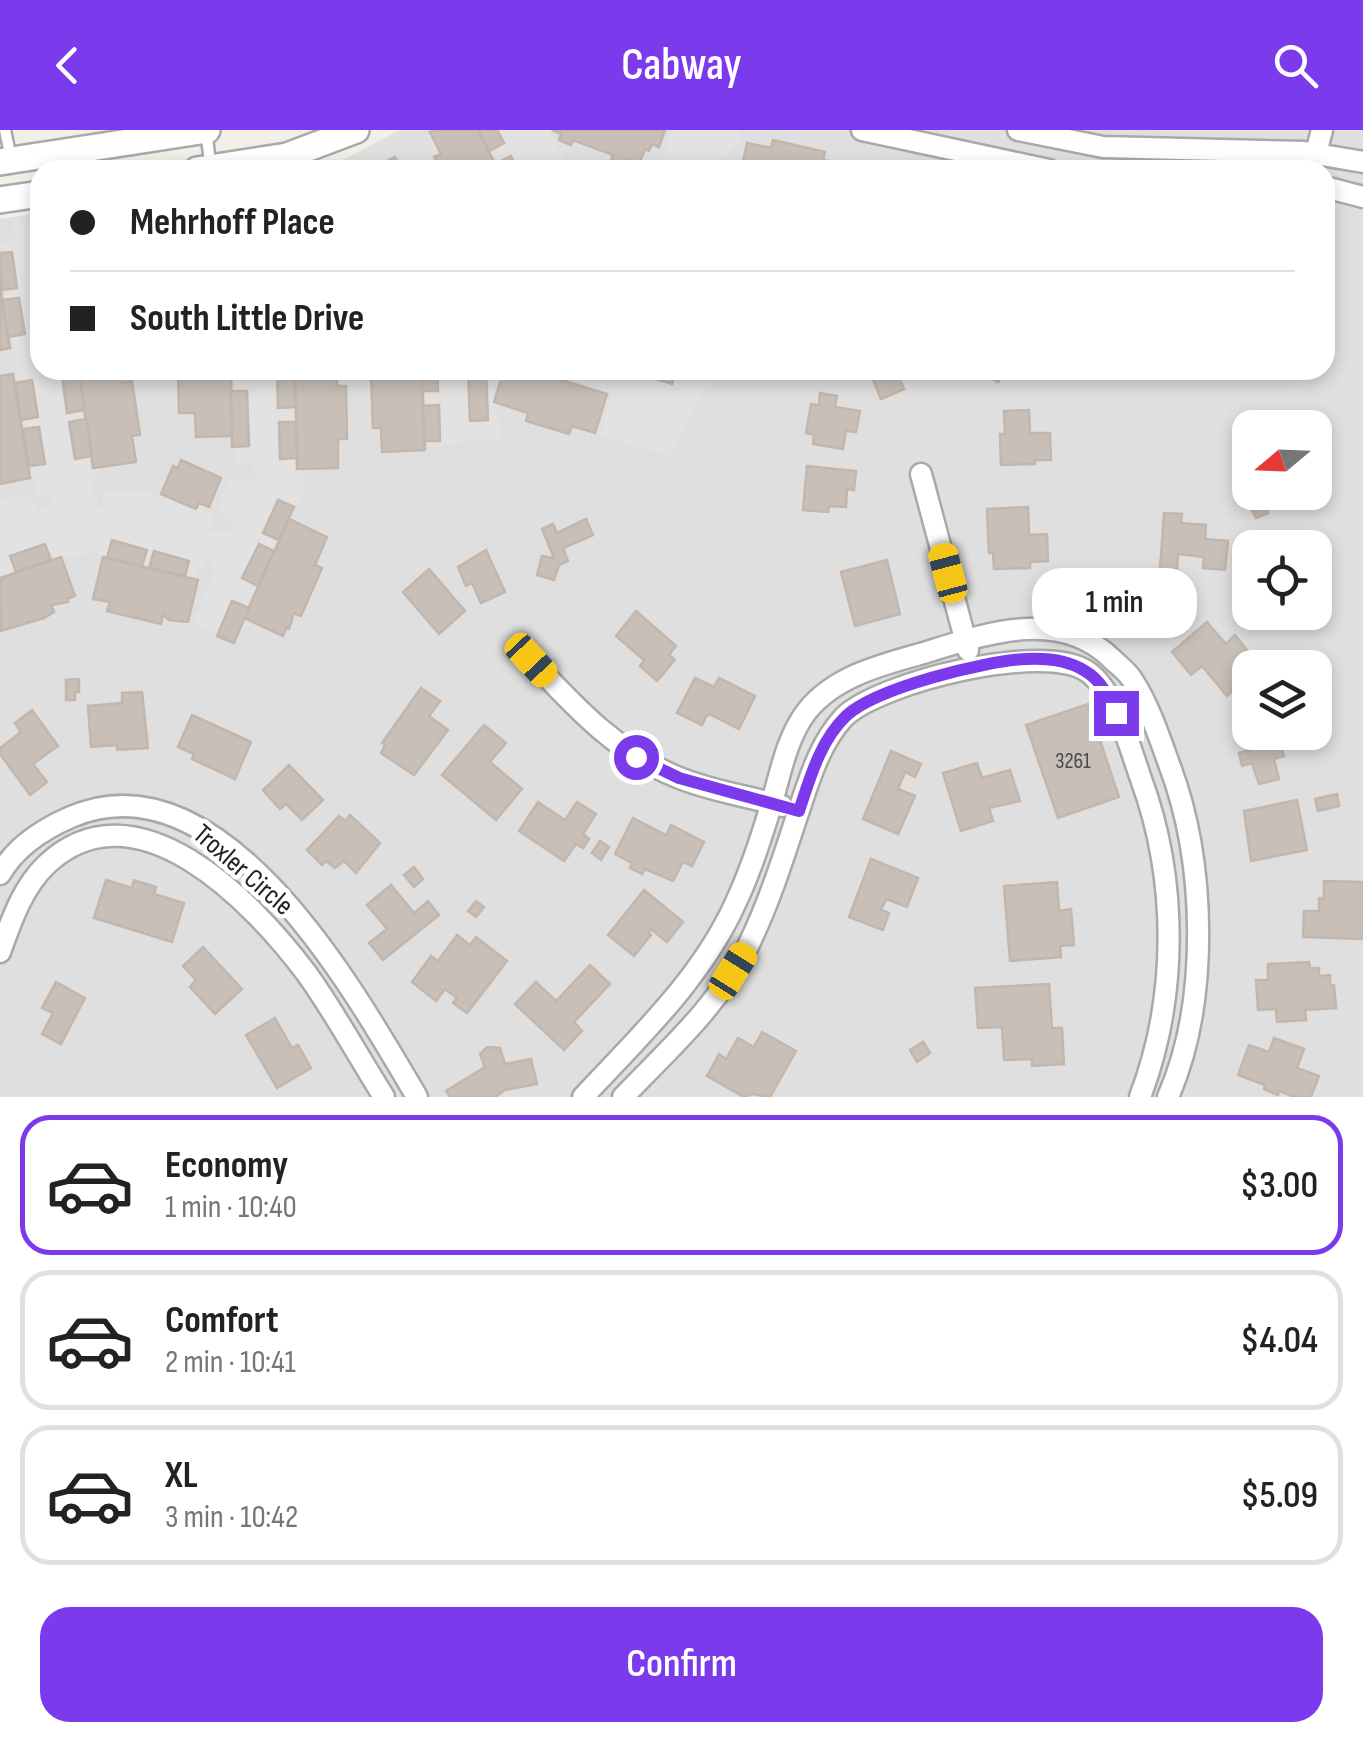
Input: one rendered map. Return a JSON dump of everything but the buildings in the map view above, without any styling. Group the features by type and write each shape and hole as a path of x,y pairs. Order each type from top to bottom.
{"street":[{"path":"6,161 207,130"},
{"path":"262,160 287,156 356,130"},
{"path":"862,130 1002,160"},
{"path":"1018,130 1103,147 1316,154 1363,162"},
{"path":"1316,154 1322,130"},
{"path":"1335,189 1363,196"},
{"path":"0,200 30,196"},
{"path":"921,474 973,668"},
{"path":"583,1097 688,981 724,929 753,861 787,747 806,712 825,693 853,676 966,640 1019,628 1052,628 1079,636 1132,678 1172,773 1198,896 1192,1014 1168,1097"},
{"path":"623,1097 719,994 747,948 770,896 824,744 844,718 860,705 892,692 973,668 1043,659 1059,660 1088,672 1106,691 1149,800 1163,856 1168,975 1156,1049 1140,1097"},
{"path":"531,660 608,737 636,757 679,778 799,811"},
{"name":"Troxler Circle","path":"0,874 26,844 82,812 127,805 160,811 191,823 240,859 312,934 374,1024 417,1097"},
{"name":"Troxler Circle","path":"0,952 16,909 34,879 59,854 103,837 129,836 157,842 186,855 238,898 282,943 308,976 384,1097"}],"lane":[{"path":"5,130 6,161"},
{"path":"206,160 207,130"}],"shaded area":[{"path":"400,130 1363,130 1363,1097 0,1097 0,219 30,214 30,380 1335,380 1335,160 343,160"},
{"path":"482,130 549,130 564,160 496,160"},
{"path":"670,130 741,130 740,139 723,160 663,160"},
{"path":"30,221 30,380 84,380 99,474 91,487 98,499 92,507 101,508 105,491 160,493 213,515 209,533 229,531 233,523 218,510 231,477 258,481 253,464 236,462 233,380 298,380 304,490 237,643 193,622 214,577 212,563 207,560 192,577 94,553 59,557 0,578 0,502 28,492 39,511 48,507 54,495 36,494 0,262 0,243 15,241 13,223"},
{"path":"424,380 492,380 501,437 427,447"},
{"path":"571,380 710,380 671,456 600,436 612,393"}],"route":[{"path":"636,757 679,778 799,811 824,744 844,718 860,705 909,686 973,668 1026,659 1059,660 1088,672 1106,691 1116,713"}]}
